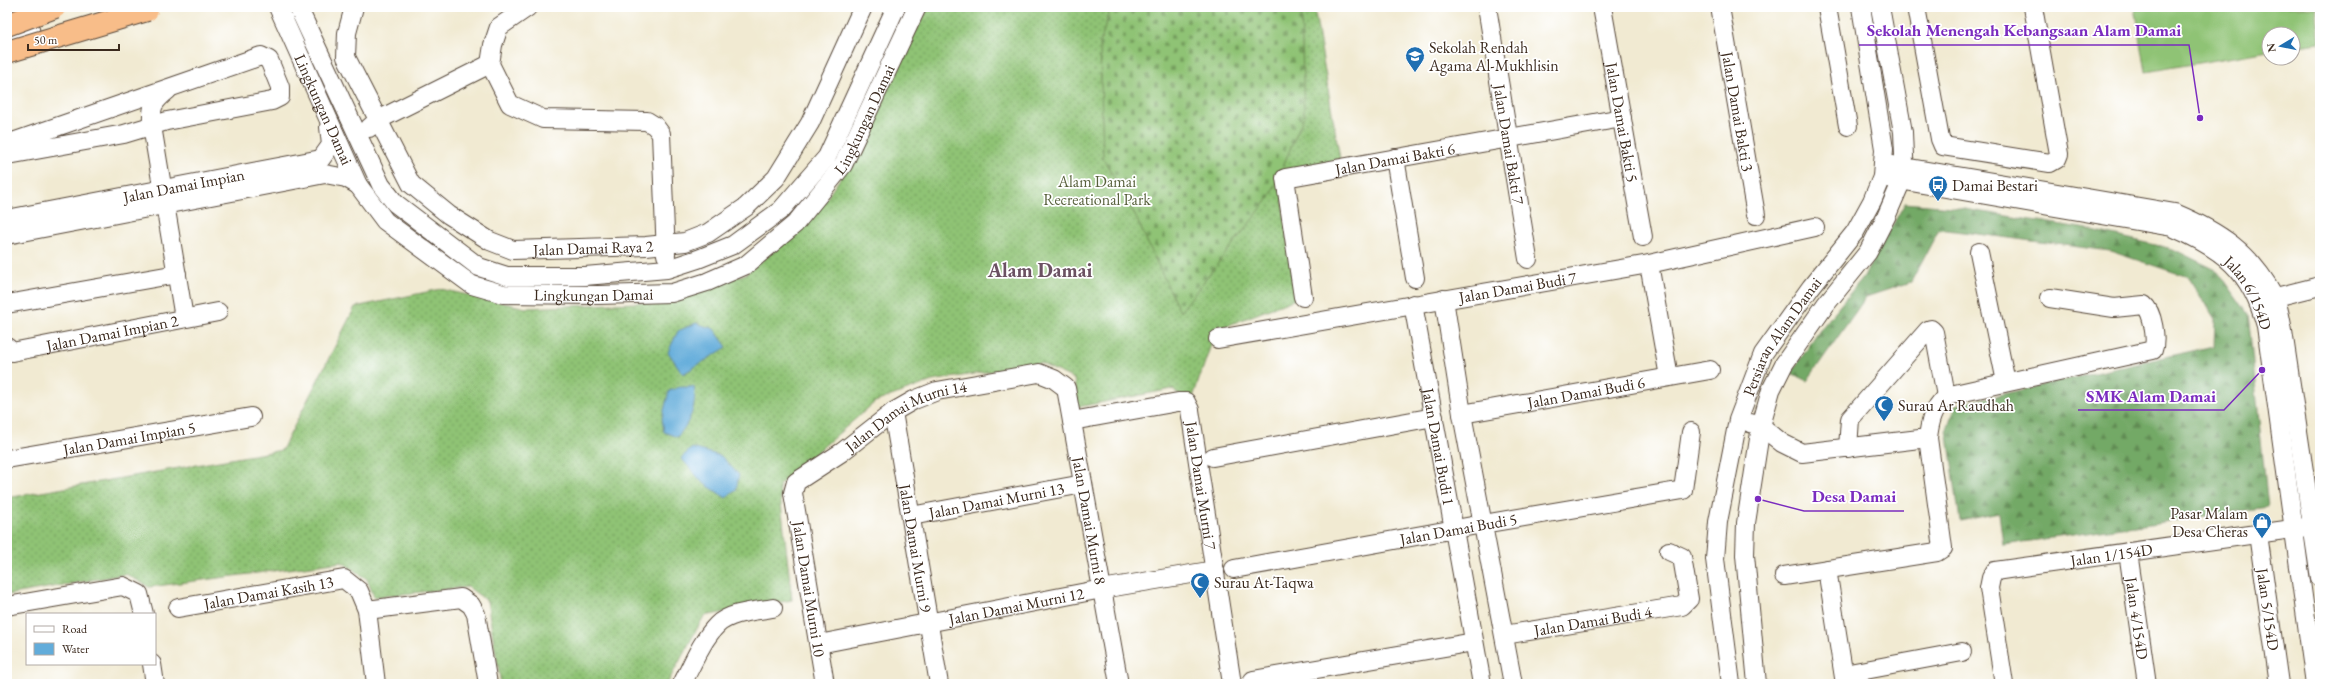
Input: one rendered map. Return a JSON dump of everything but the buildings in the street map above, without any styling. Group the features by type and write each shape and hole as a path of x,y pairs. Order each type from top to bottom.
{"highway":[{"path":"7,14 24,7"},
{"path":"7,25 55,7"},
{"path":"20,47 147,10"}],"street":[{"path":"9,7 20,47"},
{"path":"20,47 24,7"},
{"name":"Lingkungan Damai","path":"278,7 345,159 358,185 385,221 472,285 503,294 598,295 672,293 707,282 746,265 795,224 843,165 917,7"},
{"name":"Lingkungan Damai","path":"298,7 381,185 395,203 479,266 507,276 585,276 668,269 733,244 781,210 827,157 896,7"},
{"name":"Jalan Damai Raya 2","path":"354,7 347,33 346,58 411,184 449,215 490,241 513,250 686,242 708,233 746,207 776,178 810,123 863,7"},
{"path":"528,7 499,27 493,46 490,64 510,104 543,119 647,121 655,126 661,134 664,244 668,269"},
{"name":"Jalan Damai Bakti 7","path":"1487,7 1528,259"},
{"name":"Jalan Damai Bakti 5","path":"1602,7 1643,237"},
{"name":"Jalan Damai Bakti 3","path":"1720,7 1756,215"},
{"path":"1827,7 1848,126"},
{"name":"Persiaran Alam Damai","path":"1731,684 1715,559 1718,522 1738,420 1763,354 1811,287 1855,232 1872,201 1882,170 1883,141 1861,7"},
{"name":"Persiaran Alam Damai","path":"1757,684 1745,555 1750,491 1767,430 1771,390 1784,364 1826,304 1868,252 1905,174 1903,132 1880,7"},
{"path":"1916,7 1940,139 1943,146 2050,163 2057,160 2059,154 2033,7"},
{"path":"7,144 261,56 269,60 280,87 280,97 272,101 167,121 124,134 14,154 7,152"},
{"path":"345,159 378,120 490,64"},
{"path":"171,88 155,100 152,110 152,126 184,318"},
{"path":"114,108 137,108 144,113 152,126"},
{"name":"Jalan Damai Bakti 6","path":"1303,297 1285,178 1622,118"},
{"name":"Jalan Damai Impian","path":"7,235 321,159 331,145 329,121"},
{"path":"1396,158 1415,278"},
{"name":"Jalan 6/154D","path":"1882,170 2172,227 2203,240 2229,259 2267,299 2283,331 2320,578"},
{"name":"Jalan Damai Impian","path":"7,219 326,174 346,178 358,185"},
{"name":"Jalan 6/154D","path":"1905,174 2175,212 2210,228 2239,249 2264,281 2267,299 2266,326 2315,684"},
{"name":"Jalan Damai Budi 7","path":"1218,339 1649,264 1815,227"},
{"path":"1979,252 2006,382"},
{"path":"1649,264 1669,377"},
{"path":"7,304 177,274"},
{"path":"2264,281 2293,293"},
{"path":"2267,299 2320,286"},
{"path":"2283,331 2284,311 2293,293"},
{"path":"1784,576 1937,552 1943,548 1928,438 1930,420 1934,409 1946,396 2152,350 2155,345 2151,318 2144,305 2114,308 2050,298"},
{"path":"1444,299 1462,414 1512,684"},
{"name":"Jalan Damai Budi 1","path":"1413,304 1482,684"},
{"name":"Jalan Damai Impian 2","path":"7,347 12,352 218,312"},
{"path":"1848,448 1850,420 1928,330 1931,329 1934,332 1946,396"},
{"name":"Jalan Damai Budi 6","path":"1462,414 1710,370"},
{"name":"Jalan Damai Murni 14","path":"794,493 796,482 842,452 893,412 914,400 937,391 1039,373"},
{"name":"Jalan Damai Murni 8","path":"1039,373 1054,379 1066,388 1119,684"},
{"name":"Jalan Damai Murni 7","path":"1072,421 1178,402 1186,402 1190,410 1232,684"},
{"name":"Jalan Damai Murni 9","path":"893,412 939,684"},
{"name":"Jalan Damai Impian 5","path":"7,460 251,416"},
{"path":"1213,457 1434,417"},
{"path":"1738,420 1767,430 1782,443 1802,453 1928,438"},
{"name":"Jalan Damai Budi 5","path":"1234,569 1454,529 1683,490 1691,432"},
{"name":"Jalan Damai Murni 13","path":"911,516 1083,484"},
{"name":"Jalan Damai Murni 10","path":"794,493 825,684"},
{"name":"Jalan 1/154D","path":"2004,684 1989,588 1991,578 1996,571 2313,527"},
{"name":"Jalan 5/154D","path":"2258,534 2279,684"},
{"name":"Jalan Damai Budi 4","path":"1504,635 1682,606 1689,599 1682,557 1669,551"},
{"name":"Jalan 4/154D","path":"2128,552 2147,684"},
{"path":"1827,569 1845,679 1962,652"},
{"name":"Jalan Damai Murni 12","path":"819,644 1102,589 1215,570"},
{"name":"Jalan Damai Kasih 13","path":"178,608 344,579 360,591 367,610 376,684"},
{"path":"7,606 116,586 127,587 139,594 144,613"},
{"path":"367,610 461,598 471,605 476,614 488,684"},
{"path":"682,684 709,635 718,624 743,613 773,608"},
{"path":"1253,680 1474,642"},
{"path":"152,665 155,684"}],"green space":[{"name":"Alam Damai Recreational Park","path":"929,7 1314,7 1340,159 1279,173 1295,299 1216,330 1191,403 1172,389 1078,407 1074,379 1040,363 932,381 875,402 779,485 792,600 704,616 667,684 501,684 487,601 468,587 374,597 367,579 342,562 149,587 126,574 7,595 7,498 282,450 355,307 441,289 526,308 655,302 746,274 814,217 851,162 917,28"},
{"path":"1111,7 1301,7 1304,116 1270,197 1180,312 1131,207 1103,158 1100,43"},
{"path":"2135,7 2316,7 2320,43 2301,46 2301,26 2261,26 2261,52 2146,72"},
{"path":"1905,203 1952,207 2087,229 2173,249 2218,271 2248,314 2268,507 2003,545 1999,513 1960,521 1947,429 1955,405 2214,346 2215,319 2188,277 2110,251 1939,229 1911,282 1866,297 1807,381 1791,373 1820,330 1864,276"}],"water":[{"path":"696,323 714,329 727,347 683,374 668,352 678,331"},
{"path":"680,387 694,387 695,394 692,414 686,426 677,437 664,432 662,418 669,391"},
{"path":"692,448 721,456 739,475 736,490 726,498 702,482 681,458"}],"place":[{"name":"Sekolah Rendah Agama Al-Mukhlisin","path":"1415,73"},
{"name":"Sekolah Menengah Kebangsaan Alam Damai","path":"2200,118"},
{"name":"Damai Bestari","path":"1938,202"},
{"name":"SMK Alam Damai","path":"2262,370"},
{"name":"Surau Ar Raudhah","path":"1884,422"},
{"name":"Desa Damai","path":"1758,499"},
{"name":"Pasar Malam Desa Cheras","path":"2262,539"},
{"name":"Surau At-Taqwa","path":"1200,599"}],"district":[{"name":"Alam Damai","path":"1040,270"}]}
